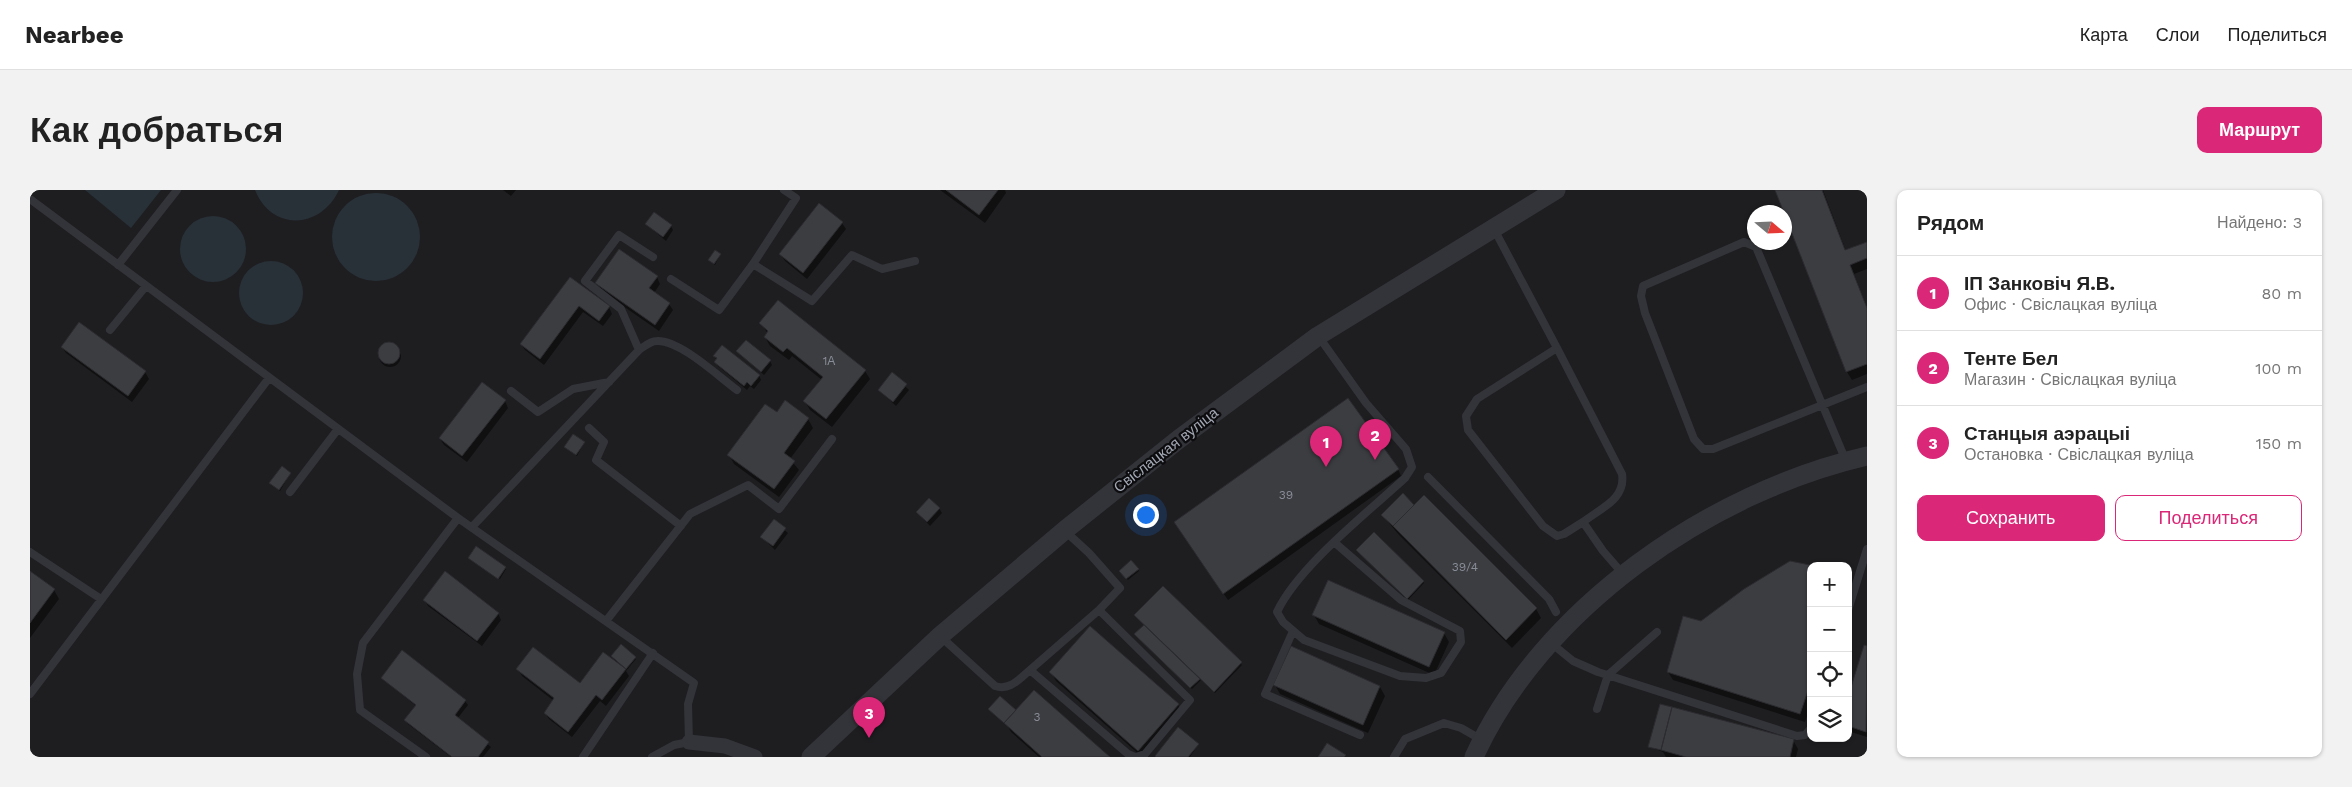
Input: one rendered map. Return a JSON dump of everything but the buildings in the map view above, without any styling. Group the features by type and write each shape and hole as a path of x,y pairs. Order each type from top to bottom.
{"street":[{"name":"Свіслацкая вуліца","path":"812,757 940,636 1065,530 1179,439 1318,336 1492,227 1556,190"},
{"path":"1474,757 1506,701 1551,643 1623,574 1682,534 1749,497 1796,477 1867,456"},
{"path":"689,742 725,746 755,757"}],"lane":[{"path":"118,265 177,190"},
{"path":"671,279 719,310 796,198 784,190"},
{"path":"30,199 458,518 694,683 688,704 689,742 674,745 652,757"},
{"path":"1492,227 1557,348 1622,474 1624,485 1619,496 1564,534 1557,536 1543,526 1468,430 1466,416 1477,399 1557,348"},
{"path":"639,350 621,309 585,281 619,235 653,256"},
{"path":"1846,461 1822,405 1756,247 1744,242 1643,286 1641,296 1645,313 1694,439 1703,449 1713,449 1822,405 1867,387"},
{"path":"752,264 812,301 852,255 882,269 914,261"},
{"path":"110,330 146,286"},
{"path":"1318,336 1366,403 1406,449 1412,467 1406,478 1334,542 1285,594 1277,612 1283,622 1304,640 1400,676 1426,678 1441,673 1461,642 1460,631 1401,600 1334,542"},
{"path":"472,527 639,350 649,342 658,340 688,353 737,390"},
{"path":"30,694 268,378"},
{"path":"510,391 538,412 573,389 610,382"},
{"path":"589,428 604,442 596,460 681,526"},
{"path":"290,492 338,429"},
{"path":"606,621 690,514 748,484 779,509 832,439"},
{"path":"1428,477 1549,598 1556,612"},
{"path":"426,757 360,710 357,674 363,644 458,518"},
{"path":"1582,522 1623,574"},
{"path":"940,636 995,686 1003,689 1010,686 1030,670 1099,610 1120,588 1089,553 1065,530"},
{"path":"1849,607 1867,549"},
{"path":"30,552 102,599"},
{"path":"1030,670 1128,754 1136,757 1145,754 1190,700 1099,610"},
{"path":"1294,631 1265,694 1360,735"},
{"path":"1597,708 1608,675 1657,632"},
{"path":"1551,643 1573,661 1608,675 1797,736 1805,735 1807,733"},
{"path":"583,757 653,654"},
{"path":"1394,757 1405,739 1444,723 1461,728 1482,740"}],"shaded area":[{"path":"30,190 1867,190 1867,757 30,757"},
{"path":"85,190 161,190 131,228"},
{"path":"255,190 339,190 331,203 321,212 309,218 297,220 284,219 273,213 263,204"},
{"path":"376,193 393,196 401,200 413,212 417,220 420,237 417,254 413,262 401,274 393,278 376,281 359,278 351,274 339,262 335,254 332,237 335,220 339,212 351,200 359,196"},
{"path":"207,216 219,216 231,221 241,231 246,243 244,262 231,277 219,282 207,282 195,277 185,267 180,255 180,243 185,231 195,221"},
{"path":"265,261 277,261 294,270 301,281 303,293 301,305 294,316 277,325 265,325 253,320 244,311 239,299 239,287 244,275 253,266"}],"place":[{"name":"Тенте Бел","path":"1375,460"},
{"name":"ІП Занковіч Я.В.","path":"1326,467"},
{"name":"Станцыя аэрацыі","path":"869,738"}]}
